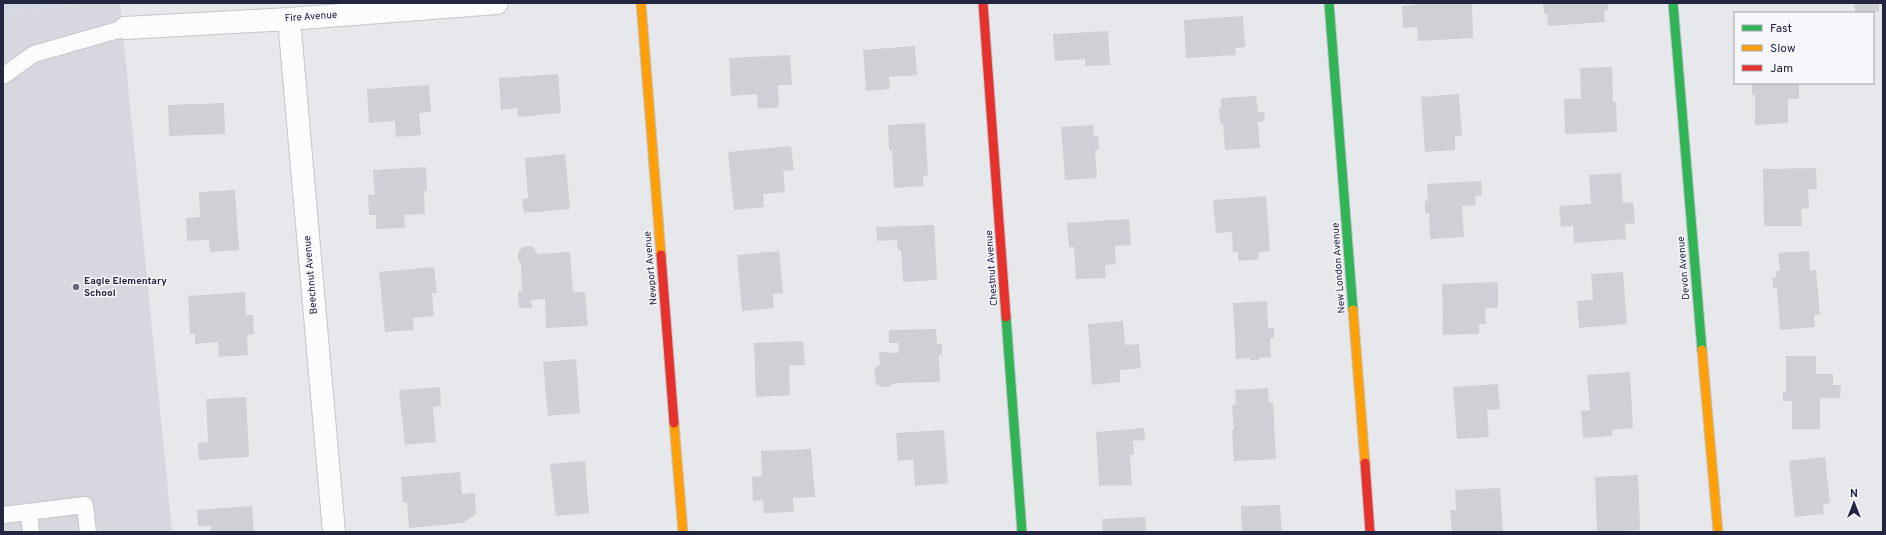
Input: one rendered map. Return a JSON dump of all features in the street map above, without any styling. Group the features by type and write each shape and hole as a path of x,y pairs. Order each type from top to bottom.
{"street":[{"name":"Fire Avenue","path":"126,28 289,19 497,3"},
{"name":"Newport Avenue","path":"641,3 683,532"},
{"name":"Chestnut Avenue","path":"983,3 1022,532"},
{"name":"New London Avenue","path":"1329,3 1370,532"},
{"name":"Devon Avenue","path":"1673,3 1718,532"},
{"name":"Beechnut Avenue","path":"289,19 334,532"}],"lane":[{"path":"3,76 34,54 126,28"},
{"path":"3,515 85,505 88,532"},
{"path":"29,512 31,532"}],"shaded area":[{"path":"3,3 95,3 3,11"},
{"name":"Eagle Elementary School","path":"95,3 120,3 172,532 3,532 3,11"}],"building":[{"path":"1414,3 1472,3 1473,38 1418,41 1417,27 1403,28 1402,6 1414,5"},
{"path":"1543,3 1608,3 1608,10 1604,11 1605,22 1548,26 1547,14 1544,14"},
{"path":"1854,3 1883,3 1883,5 1879,5 1879,12 1855,12"},
{"path":"1243,16 1245,47 1235,48 1236,55 1186,58 1184,20"},
{"path":"1108,31 1110,65 1085,66 1085,59 1055,61 1053,34"},
{"path":"915,46 917,75 889,77 890,89 866,91 863,50"},
{"path":"790,55 792,85 778,85 779,107 758,109 757,94 731,96 729,58"},
{"path":"1612,67 1613,102 1616,102 1617,132 1565,134 1564,99 1581,99 1580,68"},
{"path":"558,74 561,113 518,117 517,108 501,110 499,78"},
{"path":"1752,84 1799,84 1799,99 1788,99 1788,123 1755,125 1755,95 1752,95"},
{"path":"429,85 431,112 419,113 421,135 396,137 395,121 369,123 367,89"},
{"path":"1459,94 1462,136 1455,136 1455,150 1425,152 1421,97"},
{"path":"1256,96 1258,112 1264,112 1265,121 1258,122 1260,148 1225,150 1223,123 1220,123 1219,108 1221,108 1221,98"},
{"path":"224,103 225,134 169,136 168,105"},
{"path":"925,123 928,175 923,176 924,186 894,188 892,150 889,150 888,125"},
{"path":"1093,125 1094,136 1098,136 1099,150 1095,150 1097,178 1065,180 1061,127"},
{"path":"791,146 794,170 783,171 785,192 763,194 764,207 734,210 728,152"},
{"path":"565,154 570,209 524,213 522,199 528,198 525,158"},
{"path":"426,167 427,191 424,191 425,214 404,215 405,228 376,229 376,215 369,215 368,195 375,195 373,170"},
{"path":"1816,168 1817,189 1808,189 1809,208 1801,209 1802,226 1764,226 1763,169"},
{"path":"1621,173 1623,203 1633,202 1635,223 1625,224 1626,239 1574,243 1573,226 1561,227 1559,206 1591,204 1589,175"},
{"path":"1481,181 1482,195 1475,196 1476,205 1462,206 1464,237 1430,239 1429,213 1425,213 1425,201 1428,201 1427,184"},
{"path":"235,190 239,250 210,252 209,240 187,241 186,218 200,217 199,192"},
{"path":"1266,196 1270,251 1259,252 1259,259 1238,261 1238,252 1233,252 1232,232 1216,233 1213,200"},
{"path":"1129,219 1131,245 1115,246 1116,264 1105,265 1106,278 1076,279 1074,247 1069,247 1067,223"},
{"path":"934,225 937,280 903,282 901,250 898,250 897,240 877,241 876,227"},
{"path":"532,246 538,254 570,252 573,292 585,292 588,326 546,328 545,299 531,300 532,308 519,308 518,291 522,291 521,264 518,260 518,252 523,247"},
{"path":"779,251 783,293 773,294 774,308 742,311 737,255"},
{"path":"1809,251 1810,271 1816,270 1820,315 1814,315 1815,327 1780,330 1777,288 1773,288 1772,278 1776,277 1776,271 1780,271 1778,253"},
{"path":"434,267 437,293 432,293 434,316 413,318 414,330 385,332 379,272"},
{"path":"1623,272 1627,324 1579,328 1577,301 1593,300 1591,274"},
{"path":"1498,282 1498,308 1485,308 1486,324 1479,324 1479,334 1443,335 1442,284"},
{"path":"245,292 246,315 253,315 254,334 247,335 248,355 219,357 218,342 195,344 195,334 190,334 188,296"},
{"path":"1267,301 1268,328 1274,328 1274,338 1270,338 1271,357 1259,358 1259,360 1250,360 1250,358 1236,359 1233,303"},
{"path":"1123,321 1125,345 1139,344 1141,368 1120,370 1120,382 1092,385 1088,324"},
{"path":"936,329 937,344 942,344 942,355 939,355 940,382 895,383 888,387 881,387 876,384 874,369 880,364 879,352 898,353 899,343 889,343 889,330"},
{"path":"803,341 805,365 789,365 790,395 756,397 754,343"},
{"path":"1786,356 1816,356 1816,374 1833,374 1833,385 1841,385 1840,398 1820,398 1820,429 1792,429 1792,401 1783,401 1783,392 1786,392"},
{"path":"576,359 580,413 548,416 543,362"},
{"path":"1630,372 1633,428 1612,430 1612,436 1583,438 1581,411 1590,410 1587,375"},
{"path":"1498,384 1500,409 1487,410 1489,437 1457,439 1453,387"},
{"path":"440,387 441,406 433,407 436,442 405,445 399,390"},
{"path":"1268,388 1269,403 1273,402 1276,459 1234,461 1232,405 1236,404 1235,390"},
{"path":"246,397 249,457 199,460 198,443 208,442 206,399"},
{"path":"1144,428 1145,440 1133,441 1134,455 1130,455 1132,485 1099,486 1096,432"},
{"path":"944,430 948,483 915,486 913,459 898,461 896,433"},
{"path":"811,449 815,497 793,498 794,512 764,513 763,500 753,501 752,477 762,476 761,451"},
{"path":"1825,457 1830,503 1823,504 1824,514 1795,517 1789,461"},
{"path":"585,461 589,513 556,516 550,464"},
{"path":"460,472 462,494 475,493 476,514 463,523 409,528 407,502 403,503 401,477"},
{"path":"1638,475 1640,530 1597,532 1595,477"},
{"path":"1500,488 1503,531 1452,532 1450,510 1456,510 1455,490"},
{"path":"1280,505 1282,532 1242,532 1241,506"},
{"path":"252,506 254,532 211,532 211,526 198,526 197,510"},
{"path":"1145,517 1146,532 1103,532 1102,519"}],"traffic: fast":[{"path":"1329,3 1353,310"},
{"path":"1673,3 1702,350"},
{"path":"1006,317 1022,532"}],"traffic: slow":[{"path":"641,3 661,255"},
{"path":"1353,310 1365,463"},
{"path":"1702,350 1718,532"},
{"path":"674,423 683,532"}],"traffic: jam":[{"path":"983,3 1006,317"},
{"path":"661,255 674,423"},
{"path":"1365,463 1370,532"}],"place":[{"name":"Eagle Elementary School","path":"76,287"}]}
